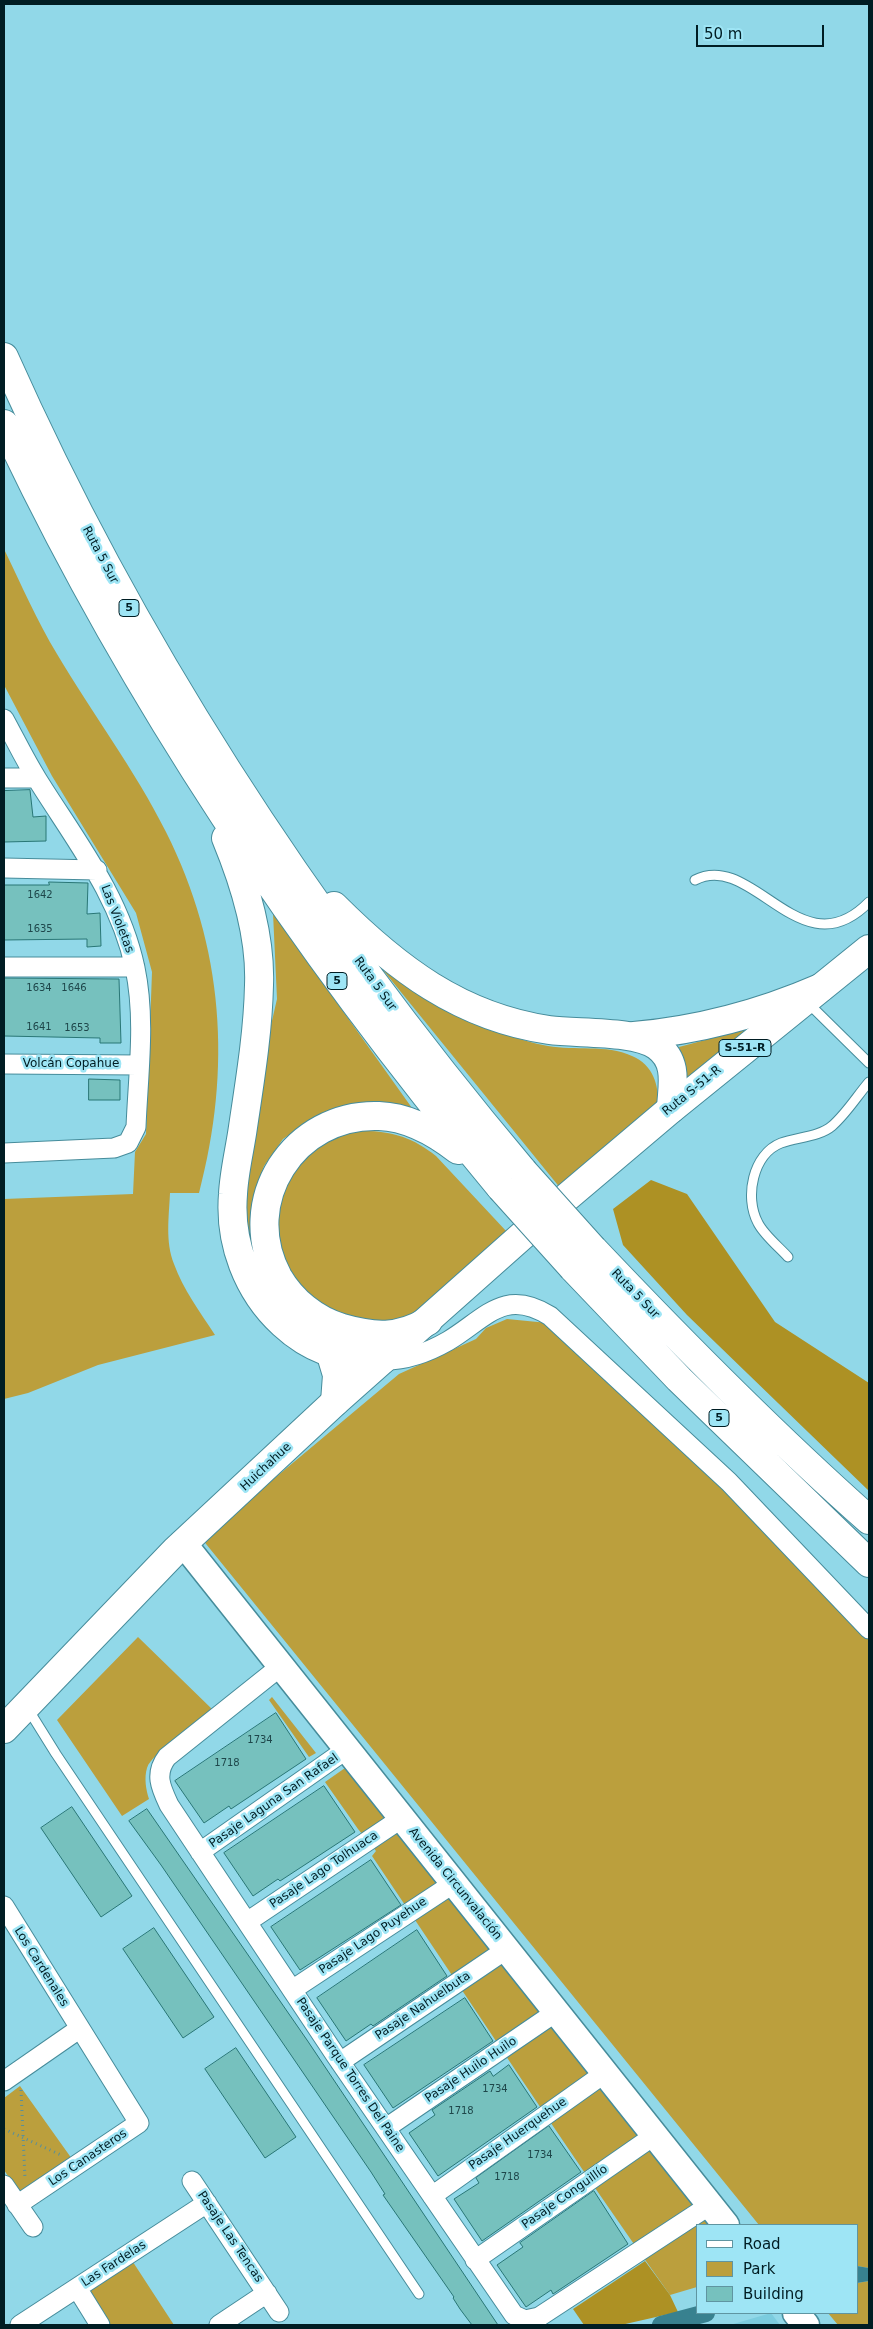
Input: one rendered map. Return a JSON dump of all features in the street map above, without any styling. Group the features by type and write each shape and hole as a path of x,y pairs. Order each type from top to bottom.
{"main road":[{"name":"Ruta 5 Sur","path":"4,357 58,473 125,601 224,766 328,920 403,1023 523,1171 593,1249 695,1357 756,1417 869,1520"},
{"name":"5","path":"4,424 49,518 92,599 189,762 287,910 339,984 445,1121 572,1268 679,1379 869,1563"},
{"path":"189,762 231,850 254,923 259,962 259,1003 251,1074 233,1193 232,1210 236,1243 248,1278 266,1307 287,1328 331,1355 382,1360"},
{"path":"278,846 372,943 409,973 451,998 489,1014 521,1024 556,1030 630,1036 670,1032 718,1024 812,994"},
{"name":"Ruta S-51-R","path":"541,1219 670,1108 869,949"},
{"path":"630,1036 652,1043 666,1054 674,1080 670,1108"},
{"path":"428,1321 398,1334 374,1336 362,1334 318,1318 292,1297 274,1269 265,1237 266,1204 277,1173 296,1148 321,1129 350,1118 381,1116 410,1122 439,1136 466,1156 501,1188"},
{"name":"Huichahue","path":"4,1729 183,1543 335,1402 541,1219"},
{"path":"331,1355 337,1375 335,1402"},
{"name":"Avenida Circunvalación","path":"183,1543 725,2224"},
{"path":"797,2314 806,2325"}],"street":[{"name":"Las Violetas","path":"4,720 36,778 97,870 119,918 135,967 140,1016 136,1127 128,1142 114,1148 4,1153"},
{"path":"4,778 36,778"},
{"path":"4,868 97,870"},
{"path":"4,967 135,967"},
{"name":"Volcán Copahue","path":"4,1064 138,1065"},
{"path":"382,1360 405,1359 431,1349 448,1341 487,1312 497,1308 520,1304 541,1310 550,1316 729,1482 869,1629"},
{"name":"Pasaje Parque Torres Del Paine","path":"282,1666 167,1757 161,1767 159,1780 165,1796 200,1852 340,2062 514,2315 525,2320 532,2320 710,2205"},
{"name":"Pasaje Laguna San Rafael","path":"200,1852 348,1750"},
{"name":"Pasaje Lago Tolhuaca","path":"247,1922 402,1818"},
{"name":"Pasaje Lago Puyehue","path":"292,1990 454,1883"},
{"name":"Los Cardenales","path":"4,1906 79,2028"},
{"name":"Pasaje Nahuelbuta","path":"340,2062 507,1949"},
{"name":"Pasaje Huilo Huilo","path":"386,2128 556,2012"},
{"path":"11,2076 79,2028"},
{"name":"Los Canasteros","path":"22,2202 140,2124 79,2028"},
{"name":"Pasaje Huerquehue","path":"432,2196 605,2073"},
{"name":"Pasaje Conguillío","path":"475,2260 655,2136"},
{"name":"Pasaje Las Tencas","path":"192,2181 279,2312"},
{"path":"4,2185 22,2202 33,2227"},
{"name":"Las Fardelas","path":"20,2325 207,2203"},
{"path":"77,2288 100,2325"},
{"name":"Pasaje Las Tencas","path":"219,2325 267,2293"}],"lane":[{"path":"695,880 715,873 730,876 797,917 816,923 845,920 862,910 869,902"},
{"path":"812,994 869,1063"},
{"path":"788,1257 758,1223 752,1204 752,1182 760,1162 779,1144 832,1127 869,1082"},
{"path":"26,1706 56,1754 419,2294"}],"path":[{"path":"11,2076 23,2138 22,2202"},
{"path":"4,2129 72,2160 83,2162"}],"shaded area":[{"path":"651,1180 687,1194 775,1322 869,1383 869,1491 687,1315 623,1245 613,1209"},
{"path":"645,2261 670,2295 678,2312 621,2325 584,2325 573,2309"},
{"path":"858,2266 869,2268 869,2281 858,2283"},
{"path":"772,2314 780,2325 730,2325"}],"green space":[{"path":"4,549 29,602 70,676 154,809 185,875 200,919 211,964 217,1009 218,1055 216,1100 209,1147 199,1193 170,1193 168,1229 171,1256 178,1273 192,1300 215,1335 98,1365 28,1393 4,1399 4,1199 133,1194 135,1152 146,1134 152,972 136,913 52,776 4,685"},
{"path":"273,913 417,1115 313,1119 283,1139 264,1166 255,1191 255,1224 281,1298 256,1281 241,1192 260,1073 277,999"},
{"path":"383,970 462,1016 504,1034 548,1046 612,1050 632,1056 650,1070 656,1083 658,1106 561,1189"},
{"path":"765,1024 688,1084 679,1047"},
{"path":"359,1131 390,1133 409,1139 427,1149 436,1156 507,1232 436,1299 412,1314 390,1321 368,1322 353,1320 337,1315 308,1297 296,1285 287,1271 280,1255 276,1238 277,1213 287,1185 298,1165 308,1154 324,1143"},
{"path":"507,1319 558,1324 869,1629 869,2268 858,2266 858,2224 758,2224 202,1539 399,1374 476,1339 486,1328"},
{"path":"138,1637 214,1711 177,1738 151,1761 147,1768 146,1776 146,1788 149,1799 122,1816 57,1720"},
{"path":"272,1697 316,1753 309,1757 269,1700"},
{"path":"345,1768 710,2224 696,2224 696,2287 670,2295 372,1856 376,1851 325,1782"},
{"path":"20,2086 72,2159 26,2191 18,2191 4,2170 4,2098"},
{"path":"131,2259 174,2325 106,2325 84,2290"},
{"path":"869,2281 869,2325 838,2325 829,2314 858,2314 858,2283"}],"building":[{"path":"30,790 33,817 46,816 46,841 4,842 4,791"},
{"path":"49,882 88,883 87,914 100,913 101,946 87,947 87,939 4,940 4,885 49,885"},
{"path":"4,978 119,979 121,1043 100,1043 100,1038 4,1036"},
{"path":"89,1079 120,1080 120,1100 89,1100"},
{"path":"276,1713 306,1759 231,1809 229,1806 204,1823 175,1781"},
{"path":"324,1786 355,1832 280,1881 278,1879 253,1896 224,1853"},
{"path":"72,1807 132,1896 101,1917 41,1828"},
{"path":"147,1809 307,2040 498,2325 472,2325 460,2309 454,2297 383,2195 385,2194 371,2172 129,1821"},
{"path":"371,1860 401,1905 300,1970 271,1927"},
{"path":"154,1928 214,2017 183,2038 123,1949"},
{"path":"417,1930 447,1976 373,2026 371,2024 346,2041 317,1998"},
{"path":"465,1998 493,2041 393,2108 364,2065"},
{"path":"236,2048 296,2137 265,2158 205,2069"},
{"path":"509,2065 537,2107 438,2176 409,2133 435,2115 432,2110 490,2071 493,2076"},
{"path":"549,2126 581,2172 482,2241 454,2199 479,2183 476,2178"},
{"path":"594,2191 628,2244 553,2294 551,2290 526,2307 497,2265 523,2247 520,2243"}],"waterway":[{"path":"661,2325 702,2314"}]}
